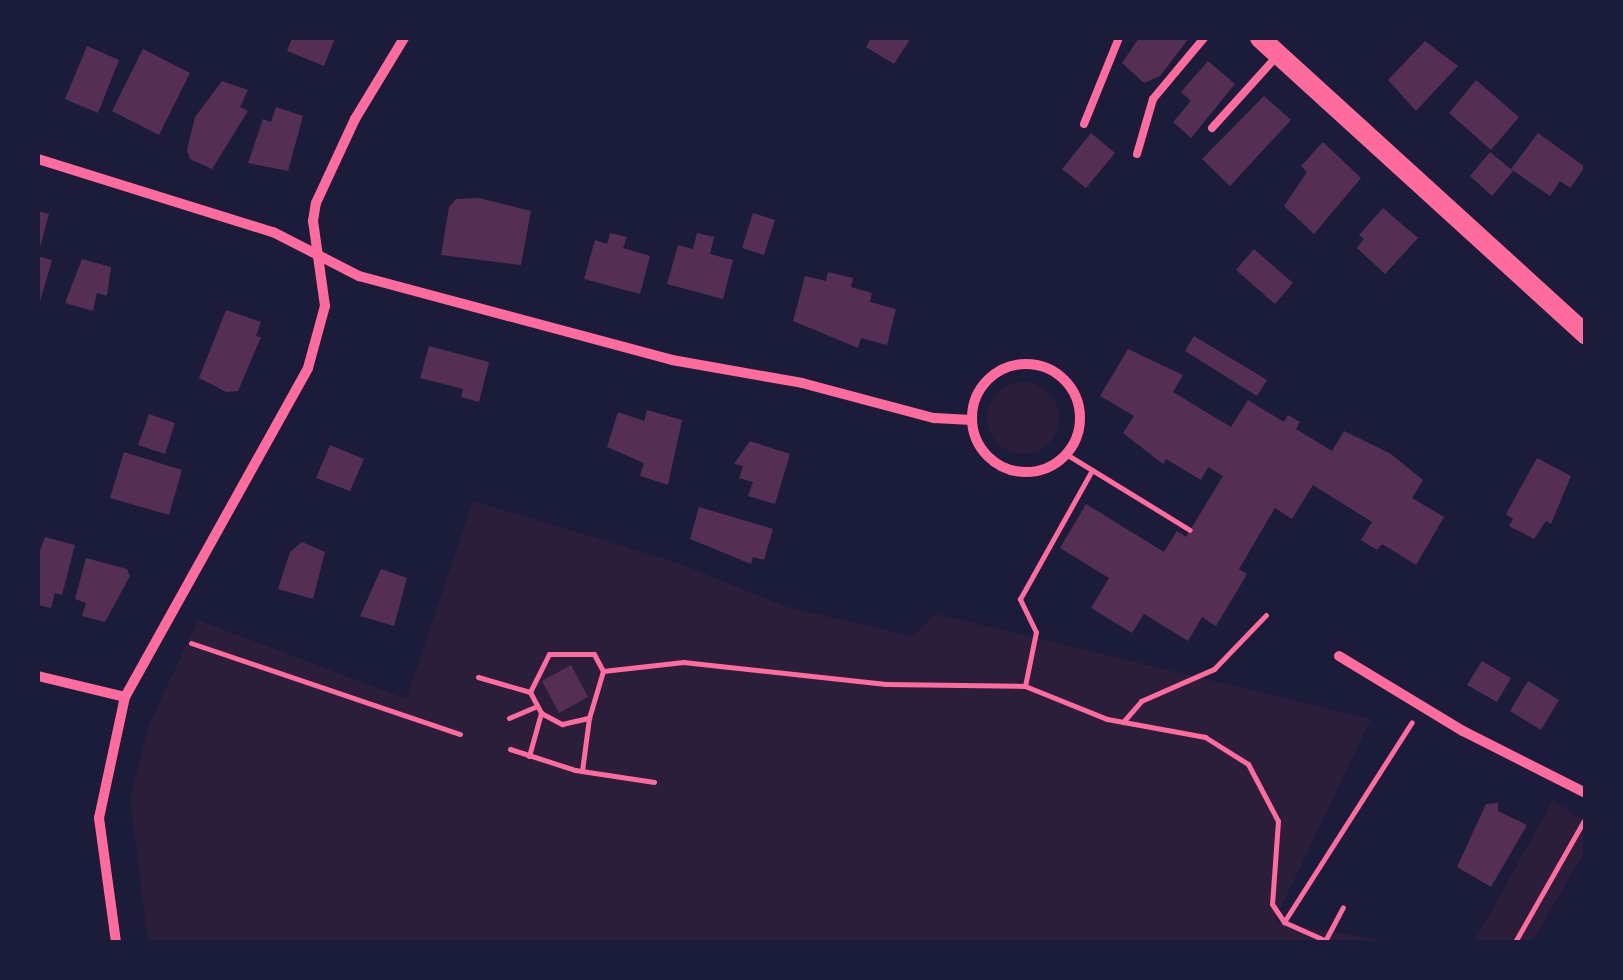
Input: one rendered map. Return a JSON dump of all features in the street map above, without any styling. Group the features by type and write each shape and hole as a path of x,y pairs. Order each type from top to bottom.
{"main road":[{"path":"1260,38 1586,336"}],"street":[{"path":"116,942 99,818 125,697 308,368 325,306 316,256 316,203 355,119 404,38"},
{"path":"38,159 273,232 359,276 672,360 802,383 934,418 972,420"},
{"path":"1037,364 1067,382 1077,397 1081,416 1066,454 1038,471 1002,466 986,455 972,420 991,376 1037,364"},
{"path":"1339,656 1422,706 1586,793"},
{"path":"38,676 125,697"}],"lane":[{"path":"1084,124 1118,38"},
{"path":"1137,154 1154,99 1204,38"},
{"path":"1212,128 1278,55"}],"path":[{"path":"1066,454 1190,530"},
{"path":"1025,686 1036,632 1020,598 1092,470"},
{"path":"1123,722 1140,701 1214,669 1266,615"},
{"path":"191,643 460,734"},
{"path":"530,692 549,654 594,654 603,671 589,718 582,771"},
{"path":"603,671 616,664 711,663 886,684 1025,686 1123,722 1205,736 1248,764 1278,821 1272,904 1284,922 1327,942 1343,907"},
{"path":"478,678 530,692 541,713 562,724 589,718"},
{"path":"510,718 537,706"},
{"path":"1284,922 1422,706"},
{"path":"529,756 541,713"},
{"path":"510,750 582,771 654,782"},
{"path":"1514,942 1586,817"}],"shaded area":[{"path":"1023,382 1048,393 1059,418 1048,443 1023,454 998,443 987,418 998,393"},
{"path":"473,501 675,562 787,607 912,636 936,614 1371,719 1274,922 1391,942 148,942 130,801 148,727 198,620 406,699"},
{"path":"1553,800 1585,822 1585,851 1532,942 1474,942"}],"building":[{"path":"292,38 335,38 324,66 287,51"},
{"path":"871,38 911,38 894,64 866,47"},
{"path":"1139,38 1189,38 1160,76 1144,83 1122,63"},
{"path":"1425,41 1458,66 1416,111 1388,80"},
{"path":"87,46 119,60 98,113 65,99"},
{"path":"143,49 190,73 159,135 112,111"},
{"path":"1208,61 1235,84 1191,138 1173,122 1191,101 1181,92"},
{"path":"1476,80 1519,117 1491,150 1449,113"},
{"path":"222,81 248,90 240,107 248,111 212,169 190,159 187,150 195,117"},
{"path":"1264,96 1291,120 1230,186 1202,159"},
{"path":"276,107 303,116 288,171 248,163 263,119 271,122"},
{"path":"1091,133 1115,153 1086,188 1062,169"},
{"path":"1538,133 1585,167 1570,188 1560,181 1550,196 1511,169"},
{"path":"1323,142 1361,178 1314,234 1284,206 1307,172 1301,166"},
{"path":"1490,152 1513,171 1492,196 1470,176"},
{"path":"479,198 531,211 521,265 441,255 449,207 456,199"},
{"path":"1383,208 1418,238 1385,274 1357,248 1364,239 1359,235"},
{"path":"38,211 49,214 39,251 38,251"},
{"path":"753,213 775,220 764,255 742,248"},
{"path":"610,233 627,237 623,248 650,256 640,294 584,279 595,240 607,244"},
{"path":"697,233 714,237 710,254 733,260 723,299 667,284 678,245 693,249"},
{"path":"1254,249 1293,283 1275,304 1236,270"},
{"path":"38,256 52,260 39,305 38,305"},
{"path":"82,259 111,267 107,296 97,293 93,311 65,303"},
{"path":"828,272 853,278 851,287 872,293 870,302 896,309 887,345 861,338 858,348 793,321 805,276 826,281"},
{"path":"226,310 261,322 256,336 261,337 238,391 226,392 199,378"},
{"path":"1194,336 1267,380 1257,396 1185,351"},
{"path":"429,346 489,362 479,402 461,397 463,389 420,378"},
{"path":"1128,349 1183,375 1173,392 1231,427 1248,400 1284,422 1288,415 1300,422 1296,429 1332,451 1344,431 1391,454 1423,480 1412,498 1444,517 1416,565 1382,544 1377,550 1361,540 1372,522 1313,485 1292,519 1275,508 1239,569 1247,574 1216,626 1202,617 1188,641 1144,614 1132,633 1091,608 1109,578 1060,548 1086,504 1164,552 1177,531 1186,537 1223,476 1208,467 1201,480 1166,459 1163,464 1123,433 1134,416 1100,396"},
{"path":"647,410 682,420 668,485 640,476 644,463 607,447 618,412 644,421"},
{"path":"149,414 175,423 165,454 138,445"},
{"path":"750,441 790,454 775,504 748,496 753,482 739,478 743,466 734,464"},
{"path":"330,445 364,459 350,491 316,478"},
{"path":"124,452 182,470 169,515 110,498"},
{"path":"1537,458 1571,476 1551,524 1546,521 1534,539 1509,526 1513,519 1506,514"},
{"path":"699,507 773,529 764,560 753,557 751,564 690,539"},
{"path":"45,537 75,545 62,595 55,593 51,608 38,605 38,556"},
{"path":"302,542 325,552 313,599 278,589 290,552"},
{"path":"86,558 127,569 130,576 105,622 82,616 86,603 75,599"},
{"path":"381,569 407,578 394,626 360,616"},
{"path":"1482,661 1511,678 1497,702 1467,685"},
{"path":"571,665 588,697 559,713 542,681"},
{"path":"1528,681 1559,700 1541,730 1510,711"},
{"path":"1498,803 1498,811 1527,825 1491,887 1457,867 1486,804"}]}
